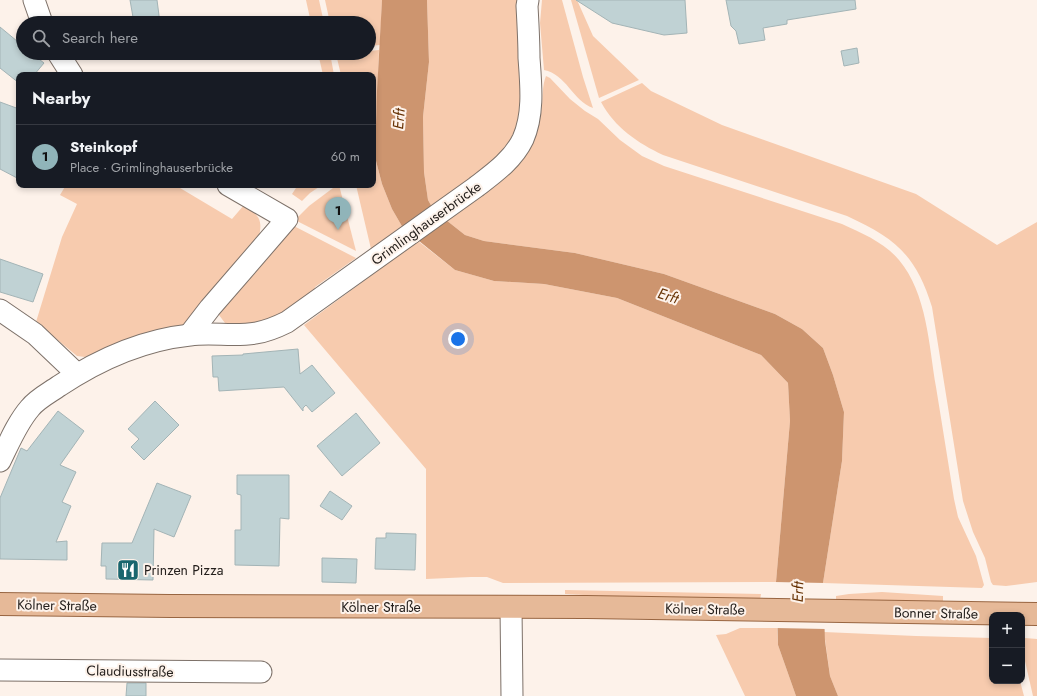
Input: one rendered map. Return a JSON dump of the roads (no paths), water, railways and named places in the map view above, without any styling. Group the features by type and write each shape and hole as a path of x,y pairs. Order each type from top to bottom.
{"main road":[{"name":"Kölner Straße","path":"0,604 587,607 834,611"},
{"name":"Bonner Straße","path":"834,611 1037,614"}],"street":[{"path":"34,0 40,16"},
{"name":"Grimlinghauserbrücke","path":"0,461 20,422 30,408 44,396 77,374 102,361 133,348 159,340 190,334 256,333 272,329 287,322 498,170 512,156 523,140 529,121 531,101 528,0"},
{"path":"62,60 70,72"},
{"path":"190,334 210,308 287,219 233,188"},
{"path":"0,310 35,334 77,374"},
{"path":"511,607 512,696"},
{"name":"Claudiusstraße","path":"0,670 261,672"}],"water":[{"name":"Erft","path":"382,0 427,0 429,62 423,117 424,172 428,200 432,207 446,220 465,235 484,241 575,253 664,274 775,314 802,329 823,348 844,412 842,461 823,583 825,641 830,676 838,696 796,696 778,645 776,582 790,421 788,383 761,355 617,298 544,284 494,281 455,270 403,228 392,209 382,184 376,161 377,91"}],"place":[{"name":"Steinkopf","path":"338,230"},
{"name":"Prinzen Pizza","path":"128,570"}]}
